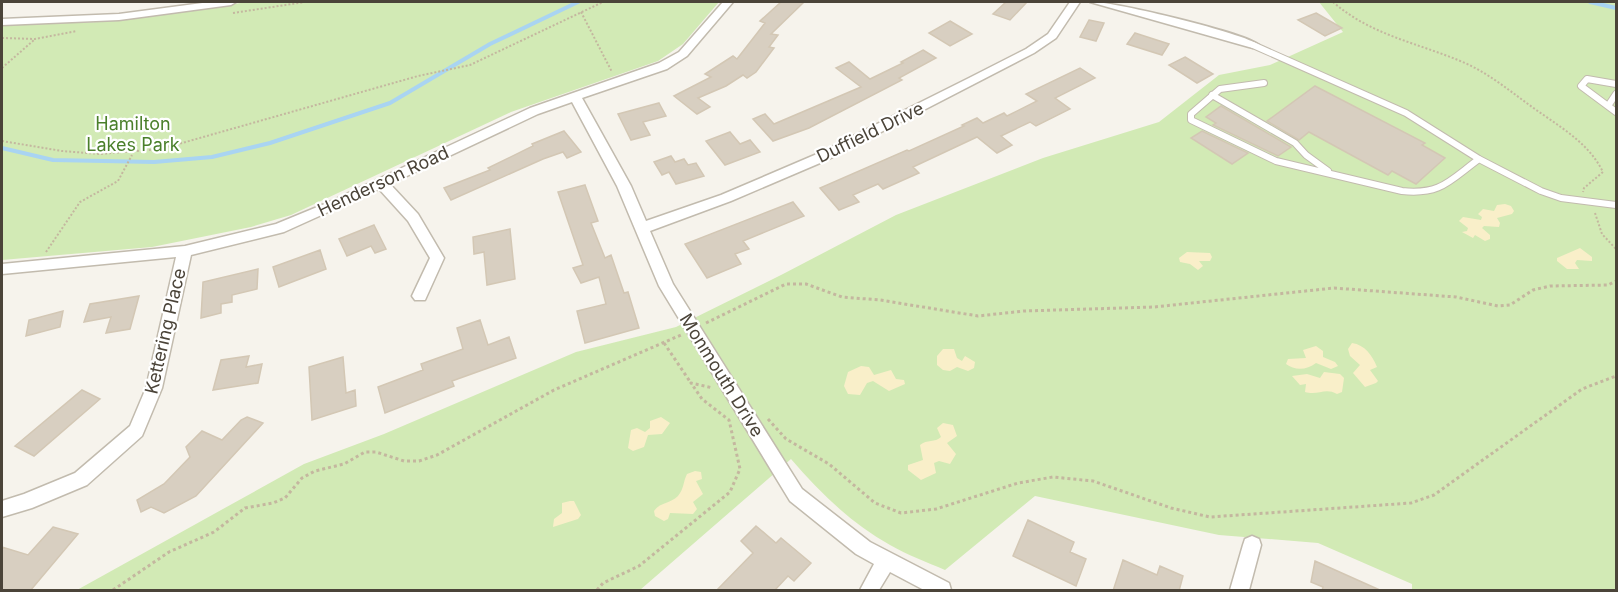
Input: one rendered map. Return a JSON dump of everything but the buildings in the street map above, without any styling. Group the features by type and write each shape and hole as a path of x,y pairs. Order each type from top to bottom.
{"street":[{"path":"2,21 119,17 231,2"},
{"name":"Henderson Road","path":"2,269 185,251 279,228 332,207 534,111 663,66 682,54 728,2"},
{"name":"Duffield Drive","path":"642,228 726,198 822,157 992,71 1030,51 1052,36 1074,2"},
{"path":"1095,2 1192,26 1253,45"},
{"name":"Monmouth Drive","path":"575,96 624,186 666,286 796,495 829,523 885,562 942,591"},
{"path":"381,183 399,198 425,234 437,258 420,296"},
{"name":"Kettering Place","path":"2,509 26,502 81,479 136,431 154,388 185,251"},
{"path":"1239,591 1252,545"},
{"path":"869,591 885,562"}],"lane":[{"path":"1253,45 1406,113 1479,159 1541,191 1561,198 1617,205"},
{"path":"1617,84 1587,79 1581,86 1617,112"},
{"path":"1264,83 1227,86 1212,95 1191,114 1191,120 1276,161 1422,193 1436,190 1479,159"},
{"path":"1608,106 1617,94"},
{"path":"1212,95 1295,142 1306,155 1334,175"}],"path":[{"path":"2,141 81,155 132,157 432,73 457,69 603,2"},
{"path":"1333,2 1346,15 1362,25 1478,70 1580,140 1599,162 1603,172 1584,188 1583,194 1595,213 1602,234 1617,249"},
{"path":"581,12 617,83"},
{"path":"2,68 35,39"},
{"path":"36,266 80,202 87,195 119,181 132,157"},
{"path":"113,591 169,552 214,532 245,508 273,503 285,498 302,478 315,471 344,464 365,452 376,452 404,461 419,461 437,455 554,390 664,343 786,284 806,284 842,297 880,300 978,316 1024,311 1154,307 1334,288 1456,297 1498,306 1510,305 1533,290 1550,285 1608,285 1617,281"},
{"path":"597,591 603,583 639,567 730,492 740,469 729,420 702,399 664,343"},
{"path":"764,415 787,440 827,463 869,501 892,512 916,513 945,507 1050,476 1080,478 1186,514 1210,517 1411,503 1434,495 1582,389 1617,376"},
{"path":"691,383 733,393"}],"green space":[{"name":"Hamilton Lakes Park","path":"248,2 719,2 683,44 658,61 511,112 291,215 251,227 152,247 2,260 2,24 103,22"},
{"path":"1319,2 1616,2 1616,590 1412,590 1412,584 1318,543 1219,535 1035,496 945,570 897,549 862,527 813,484 791,459 640,590 77,590 304,464 384,434 576,352 676,327 896,215 1043,158 1159,122 1219,75 1270,65 1343,32"}],"sand":[{"path":"1497,205 1511,206 1514,211 1512,214 1497,218 1500,223 1499,227 1484,226 1482,228 1490,235 1490,239 1485,241 1475,235 1473,238 1462,232 1467,231 1468,228 1459,221 1463,217 1481,220 1482,217 1478,214 1483,209 1494,211"},
{"path":"1580,248 1592,257 1592,261 1577,260 1575,263 1579,269 1567,269 1557,261 1557,258"},
{"path":"1187,252 1210,253 1212,257 1210,261 1199,261 1203,266 1198,270 1190,264 1180,262 1179,258"},
{"path":"1352,343 1364,348 1373,358 1377,367 1370,370 1378,381 1376,383 1365,387 1353,373 1360,365 1350,356 1348,349"},
{"path":"1316,346 1323,351 1323,357 1335,362 1338,366 1331,369 1316,363 1297,369 1286,364 1288,359 1306,358 1303,350"},
{"path":"943,349 954,349 957,358 962,361 965,356 975,362 974,368 968,371 957,367 950,371 943,370 937,365 937,356"},
{"path":"861,366 869,367 874,375 891,370 896,379 904,380 905,384 889,391 873,381 867,383 860,395 848,394 844,386 848,372"},
{"path":"1324,372 1340,374 1344,378 1342,392 1337,394 1329,391 1305,392 1306,384 1300,385 1292,376 1307,374 1320,378"},
{"path":"661,417 670,423 662,434 648,435 644,447 633,451 628,448 631,430 637,428 645,432 650,428 650,421"},
{"path":"943,423 953,425 957,436 947,443 956,454 950,464 939,461 934,463 936,473 921,480 908,470 908,465 923,460 920,445 941,437 937,428"},
{"path":"695,471 701,472 702,479 696,481 703,494 693,502 697,509 693,514 670,513 668,519 664,521 655,516 656,508 678,496 687,474"},
{"path":"574,501 581,515 578,519 553,527 554,519 562,513 562,503"}],"waterway":[{"path":"2,148 53,160 154,162 212,157 270,143 390,103 490,44 578,2"},
{"path":"1590,2 1616,8"}]}
